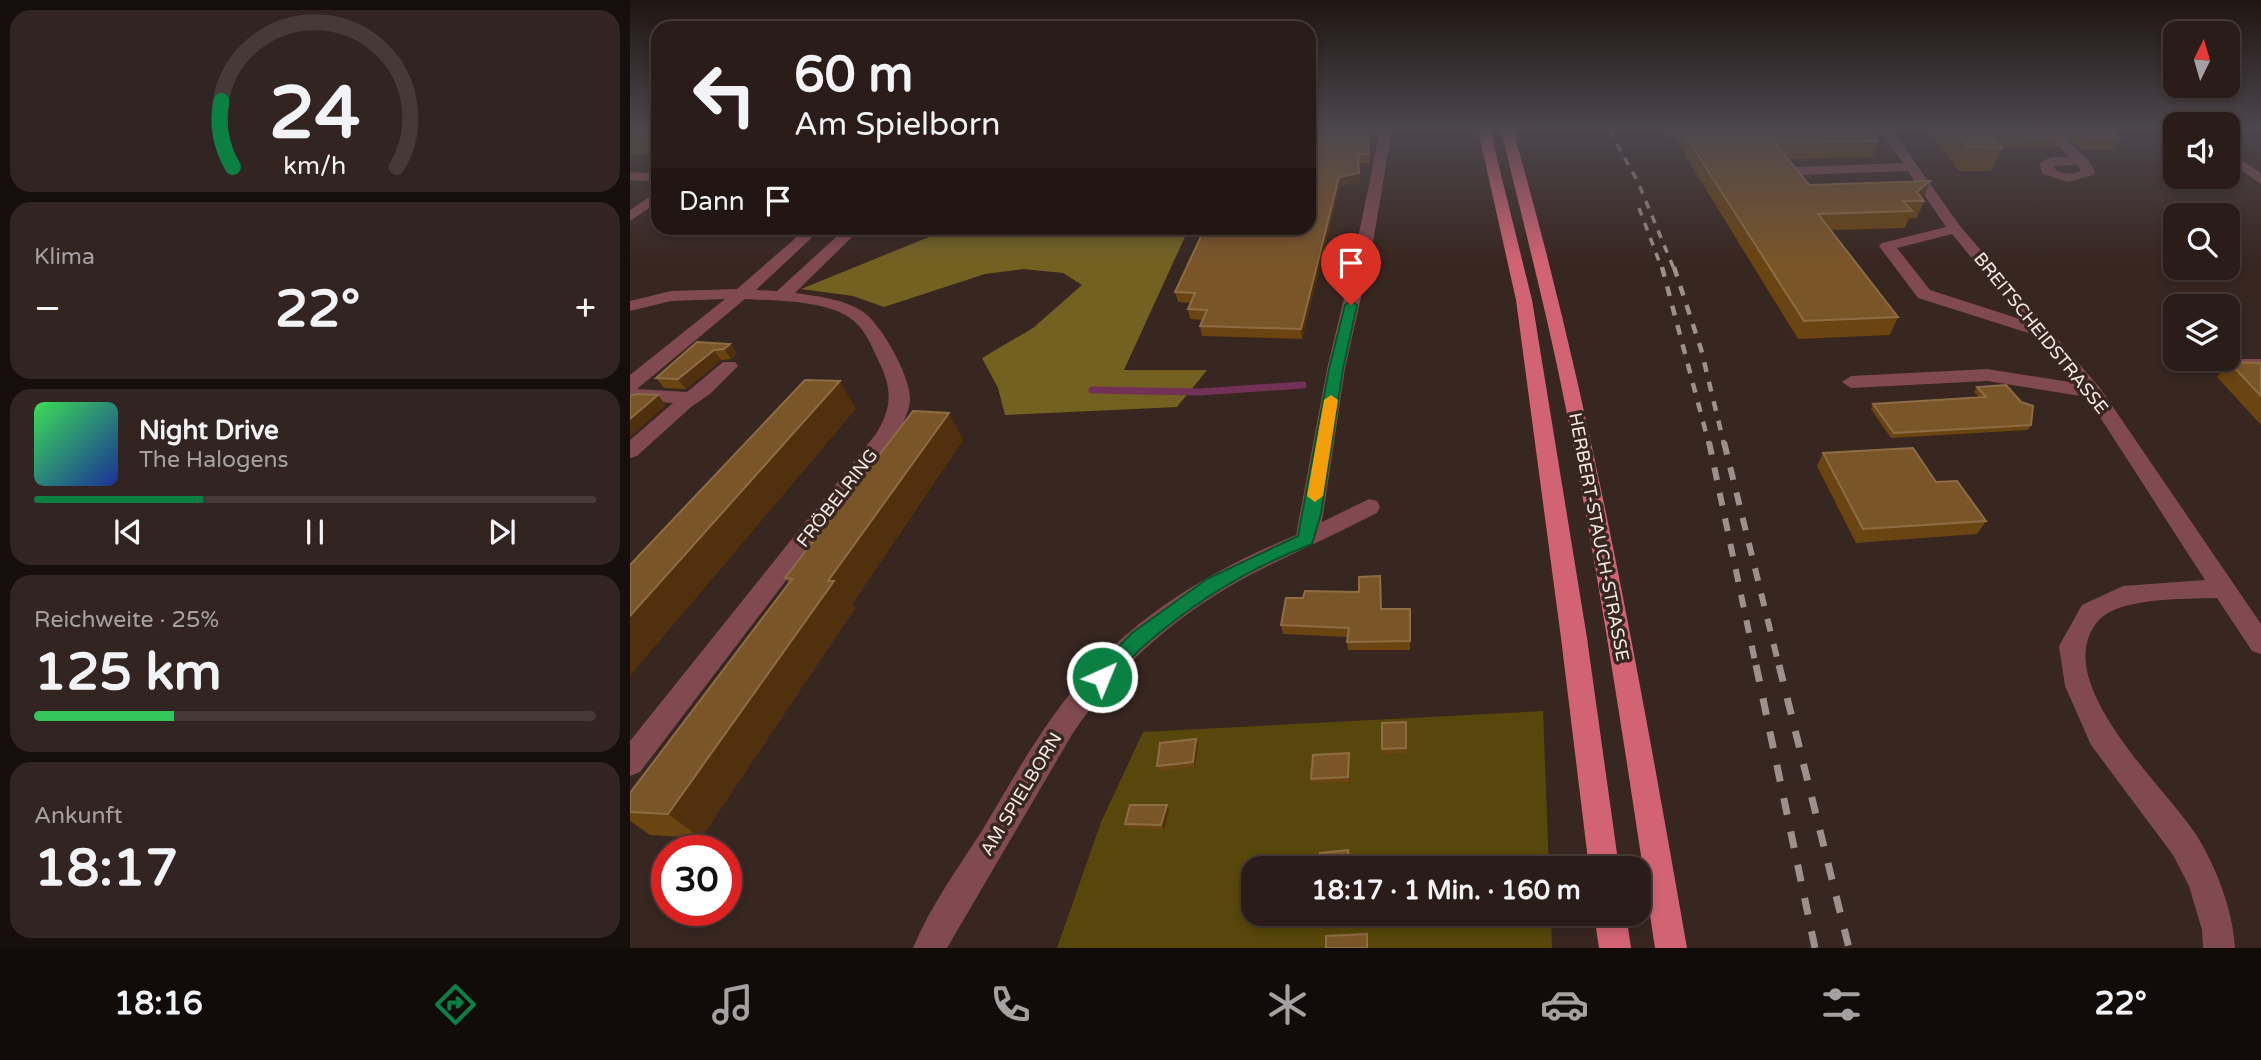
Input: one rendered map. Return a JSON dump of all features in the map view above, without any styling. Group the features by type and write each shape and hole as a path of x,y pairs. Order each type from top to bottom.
{"main road":[{"name":"HERBERT-STAUCH-STRASSE","path":"1494,174 1524,300 1603,856"},
{"name":"HERBERT-STAUCH-STRASSE","path":"1519,174 1552,298 1619,636 1671,948"},
{"path":"1612,926 1615,948"}],"street":[{"path":"1306,540 1313,514 1336,369 1378,174"},
{"name":"BREITSCHEIDSTRASSE","path":"1917,174 1955,229 2093,392 2261,644"},
{"path":"630,176 651,178"},
{"path":"630,217 651,200"},
{"path":"1955,229 1886,246 1924,294 2041,331"},
{"path":"630,385 740,295 807,235"},
{"path":"781,297 847,235"},
{"name":"FRÖBELRING","path":"630,306 672,295 781,297 831,304 853,312 869,324 899,383 902,397 899,414 875,450 630,763"},
{"path":"2240,364 2261,365"},
{"path":"630,451 729,366"},
{"path":"1851,382 1987,375 2093,392"},
{"path":"630,395 682,397 684,403"},
{"name":"AM SPIELBORN","path":"929,948 1049,746 1083,696 1139,639 1214,584 1369,506"},
{"path":"2218,948 2218,930 2203,881 2184,844 2101,736 2078,686 2072,646 2091,612 2131,593 2224,588"}],"shaded area":[{"path":"934,235 1186,235 1124,370 1207,370 1177,407 1005,415 998,388 982,358 1033,328 1082,285 1063,273 1023,269 985,274 884,307 853,296 801,289"},
{"path":"1543,711 1549,856 1241,856 1241,926 1551,926 1552,948 1057,948 1101,822 1143,732"}],"building":[{"path":"1316,174 1353,174 1339,177 1301,329 1200,326 1207,310 1188,309 1195,293 1175,292 1202,235 1316,235"},
{"path":"1710,174 1800,174 1809,185 1930,181 1917,192 1924,201 1903,201 1912,211 1818,214 1898,317 1804,321"},
{"path":"697,342 730,344 724,349 714,350 678,379 656,378"},
{"path":"2240,362 2261,363 2261,396 2237,371 2240,371"},
{"path":"805,380 840,381 630,616 630,565"},
{"path":"2006,385 2021,402 2033,406 2031,425 1894,433 1873,404 1986,397 1977,387"},
{"path":"658,395 630,419 630,396"},
{"path":"913,411 949,413 828,581 834,581 668,814 630,812 630,793 792,579 785,578"},
{"path":"1913,448 1936,482 1957,481 1986,521 1863,529 1823,453"},
{"path":"1380,576 1381,609 1410,609 1410,641 1347,642 1349,628 1281,625 1286,598 1303,598 1305,591 1359,592 1359,577"},
{"path":"1406,722 1406,748 1382,749 1382,723"},
{"path":"1196,739 1193,762 1157,766 1160,743"},
{"path":"1349,753 1348,777 1311,779 1313,755"},
{"path":"1130,805 1167,805 1161,825 1125,824"},
{"path":"1348,850 1348,856 1320,856 1320,853"},
{"path":"1367,934 1367,948 1326,948 1326,936"}],"waterway":[{"path":"1092,390 1200,392 1303,385"}],"railway":[{"path":"1634,174 1674,269"},
{"path":"1639,208 1662,269"},
{"path":"1662,267 1709,444"},
{"path":"1674,267 1701,349 1724,444"},
{"path":"1709,442 1756,666"},
{"path":"1724,442 1779,666"},
{"path":"1756,665 1815,948"},
{"path":"1779,665 1849,948"}],"slow traffic":[{"path":"1315,496 1331,400"}],"route":[{"path":"1102,677 1139,639 1214,584 1306,540 1313,514 1336,369 1351,305"}]}
